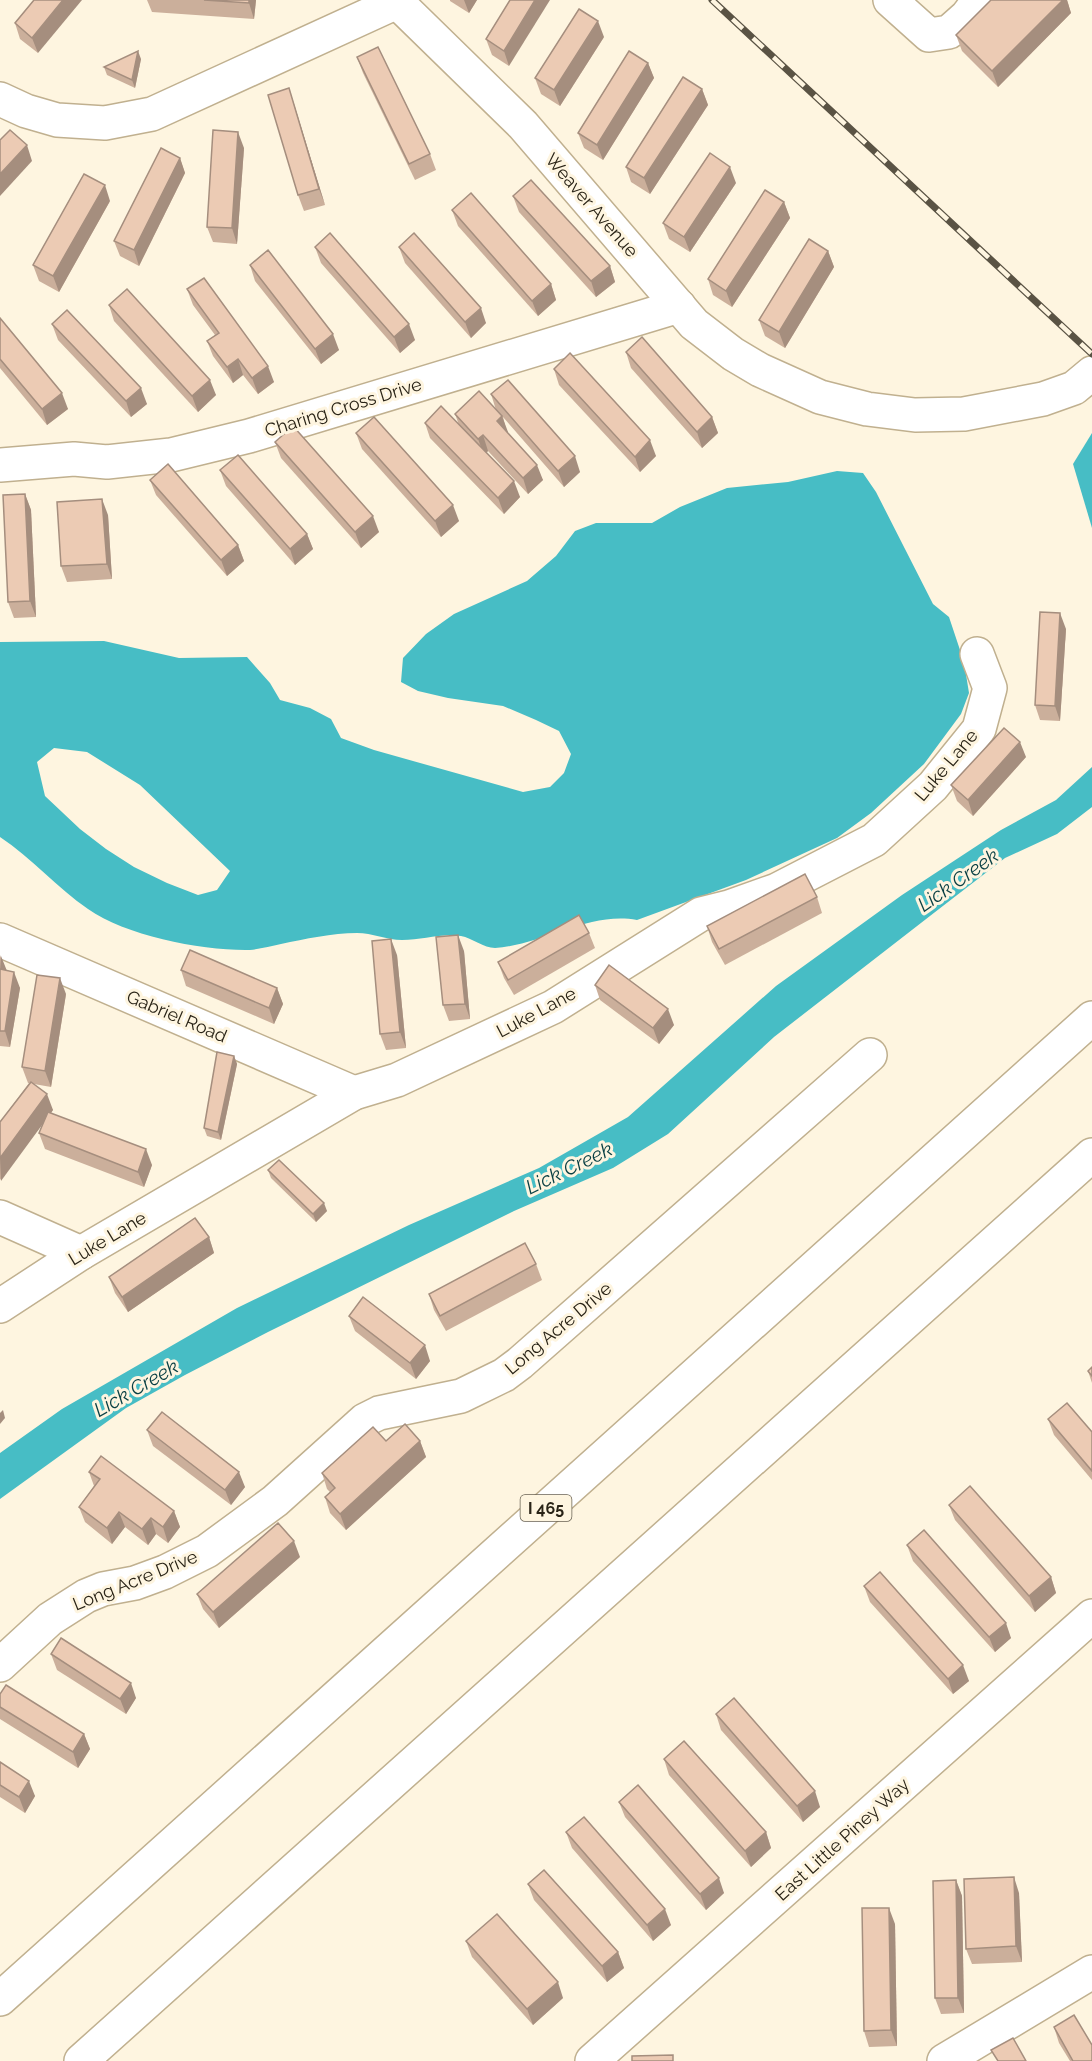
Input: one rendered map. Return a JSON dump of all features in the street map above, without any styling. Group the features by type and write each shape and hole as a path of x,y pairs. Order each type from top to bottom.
{"main road":[{"path":"890,0 929,34 949,32 967,16 979,0"},
{"path":"0,99 26,111 57,120 105,123 152,114 396,1"},
{"name":"Weaver Avenue","path":"396,1 523,125 694,324 733,354 767,374 820,397 883,412 964,414 1043,399 1074,388 1092,373"},
{"name":"Charing Cross Drive","path":"0,465 74,459 107,462 187,452 249,436 679,306"},
{"name":"Luke Lane","path":"0,1306 81,1253 354,1093 397,1080 553,1007 701,914 777,890 874,840 933,786 979,729 990,688 977,654"},
{"name":"Gabriel Road","path":"0,940 354,1093"},
{"name":"I 465","path":"0,1999 1092,1018"},
{"name":"Long Acre Drive","path":"0,1665 50,1619 86,1596 103,1589 135,1583 165,1572 207,1551 275,1501 365,1420 379,1413 461,1396 504,1375 870,1055"},
{"path":"81,2061 1092,1155"},
{"path":"0,1217 81,1253"},
{"name":"East Little Piney Way","path":"592,2061 1092,1616"},
{"path":"944,2061 1092,1972"}],"water":[{"path":"1092,433 1092,528 1073,464"},
{"path":"837,471 863,473 876,492 933,604 949,617 964,662 969,693 961,714 924,764 871,813 837,838 746,880 637,920 619,918 601,920 513,946 495,948 461,936 446,935 402,940 357,933 319,937 254,950 231,950 166,940 104,919 77,901 0,837 0,642 104,641 179,658 247,657 270,683 280,700 310,708 331,719 341,738 374,750 523,792 550,787 564,773 571,754 559,731 503,706 418,691 401,682 403,658 426,634 454,614 527,581 556,556 575,531 596,523 652,523 680,507 727,488 788,482","holes":["54,748 87,752 140,785 230,871 217,890 198,895 134,867 80,829 45,796 37,762"]},
{"name":"Lick Creek","path":"1092,767 1092,807 1057,834 1005,858 774,1037 668,1134 613,1168 514,1211 185,1375 126,1408 0,1499 0,1453 62,1409 237,1308 409,1225 539,1168 628,1117 776,986 902,895 1001,830 1056,800"}],"building":[{"path":"34,0 63,0 32,38 15,23"},
{"path":"204,0 249,0 249,3"},
{"path":"510,0 535,0 504,51 486,39"},
{"path":"991,0 1063,0 992,71 956,35"},
{"path":"579,9 598,21 554,90 535,78"},
{"path":"378,47 430,154 409,164 357,57"},
{"path":"138,51 132,80 104,67"},
{"path":"629,51 648,63 597,145 578,133"},
{"path":"683,77 702,89 644,178 626,167"},
{"path":"289,88 319,189 298,195 268,95"},
{"path":"10,130 27,145 0,174 0,140"},
{"path":"213,130 238,132 232,228 207,227"},
{"path":"161,148 180,158 134,250 114,241"},
{"path":"710,153 730,167 684,237 663,223"},
{"path":"84,174 105,185 53,276 33,265"},
{"path":"531,180 610,266 591,281 513,196"},
{"path":"765,190 784,202 726,291 708,279"},
{"path":"471,193 551,284 532,301 452,210"},
{"path":"330,233 409,324 394,337 315,247"},
{"path":"414,233 481,308 465,322 399,247"},
{"path":"809,239 828,251 779,332 759,320"},
{"path":"268,250 333,334 315,349 250,265"},
{"path":"204,278 268,366 252,378 238,359 227,367 207,341 219,333 187,289"},
{"path":"127,289 210,380 192,396 109,305"},
{"path":"67,310 141,388 126,401 52,324"},
{"path":"0,318 62,393 42,409 0,359"},
{"path":"642,337 712,417 697,432 626,352"},
{"path":"570,353 650,440 635,457 554,369"},
{"path":"508,380 575,456 558,471 491,394"},
{"path":"479,391 502,416 497,421 537,465 523,478 483,435 478,439 455,414"},
{"path":"441,406 514,481 498,498 425,423"},
{"path":"374,417 453,505 435,521 356,433"},
{"path":"293,426 373,516 355,532 275,442"},
{"path":"238,455 307,534 290,549 220,470"},
{"path":"168,464 238,545 221,560 150,480"},
{"path":"25,494 30,601 8,602 3,495"},
{"path":"102,499 107,564 61,566 57,502"},
{"path":"1040,612 1060,613 1055,706 1035,705"},
{"path":"1004,728 1020,742 968,800 951,785"},
{"path":"805,874 817,897 719,949 707,926"},
{"path":"579,915 589,933 508,980 498,962"},
{"path":"458,935 465,1004 443,1005 436,937"},
{"path":"391,939 400,1032 380,1034 372,941"},
{"path":"190,950 277,988 269,1008 181,970"},
{"path":"609,965 668,1009 653,1028 595,985"},
{"path":"0,969 14,972 5,1031 0,1031"},
{"path":"37,975 60,978 45,1071 22,1067"},
{"path":"217,1052 234,1056 218,1132 204,1128"},
{"path":"31,1082 47,1094 0,1158 0,1122"},
{"path":"48,1112 146,1149 138,1172 39,1133"},
{"path":"279,1160 324,1203 313,1214 268,1170"},
{"path":"195,1218 209,1237 122,1297 109,1277"},
{"path":"525,1243 536,1264 440,1316 429,1294"},
{"path":"363,1297 425,1345 410,1363 349,1316"},
{"path":"1067,1403 1092,1432 1092,1471 1048,1419"},
{"path":"162,1412 239,1472 225,1490 147,1430"},
{"path":"405,1424 420,1441 340,1514 325,1497 335,1488 322,1473 373,1427 386,1441"},
{"path":"101,1456 174,1511 163,1527 151,1518 142,1529 119,1512 107,1528 79,1507 100,1479 89,1472"},
{"path":"970,1486 1051,1577 1029,1596 949,1505"},
{"path":"278,1523 294,1541 213,1612 197,1594"},
{"path":"924,1530 1006,1623 989,1637 907,1545"},
{"path":"880,1572 963,1665 948,1679 864,1586"},
{"path":"61,1638 131,1683 120,1699 51,1654"},
{"path":"6,1685 84,1734 73,1752 0,1707 0,1694"},
{"path":"734,1698 815,1791 797,1806 716,1714"},
{"path":"684,1741 766,1832 745,1851 664,1759"},
{"path":"0,1762 29,1781 19,1797 0,1785"},
{"path":"638,1785 719,1878 700,1894 619,1802"},
{"path":"584,1817 665,1909 647,1925 566,1832"},
{"path":"544,1870 618,1952 602,1966 528,1884"},
{"path":"1014,1877 1016,1946 966,1949 964,1879"},
{"path":"956,1880 958,1998 935,1998 933,1881"},
{"path":"862,1908 889,1908 891,2030 864,2031"},
{"path":"497,1914 558,1982 527,2009 466,1941"},
{"path":"1074,2015 1092,2045 1092,2061 1073,2061 1054,2027"},
{"path":"1013,2038 1026,2061 998,2061 991,2050"},
{"path":"673,2055 673,2061 632,2061 632,2056"}],"railway":[{"path":"712,0 1092,354"}]}
